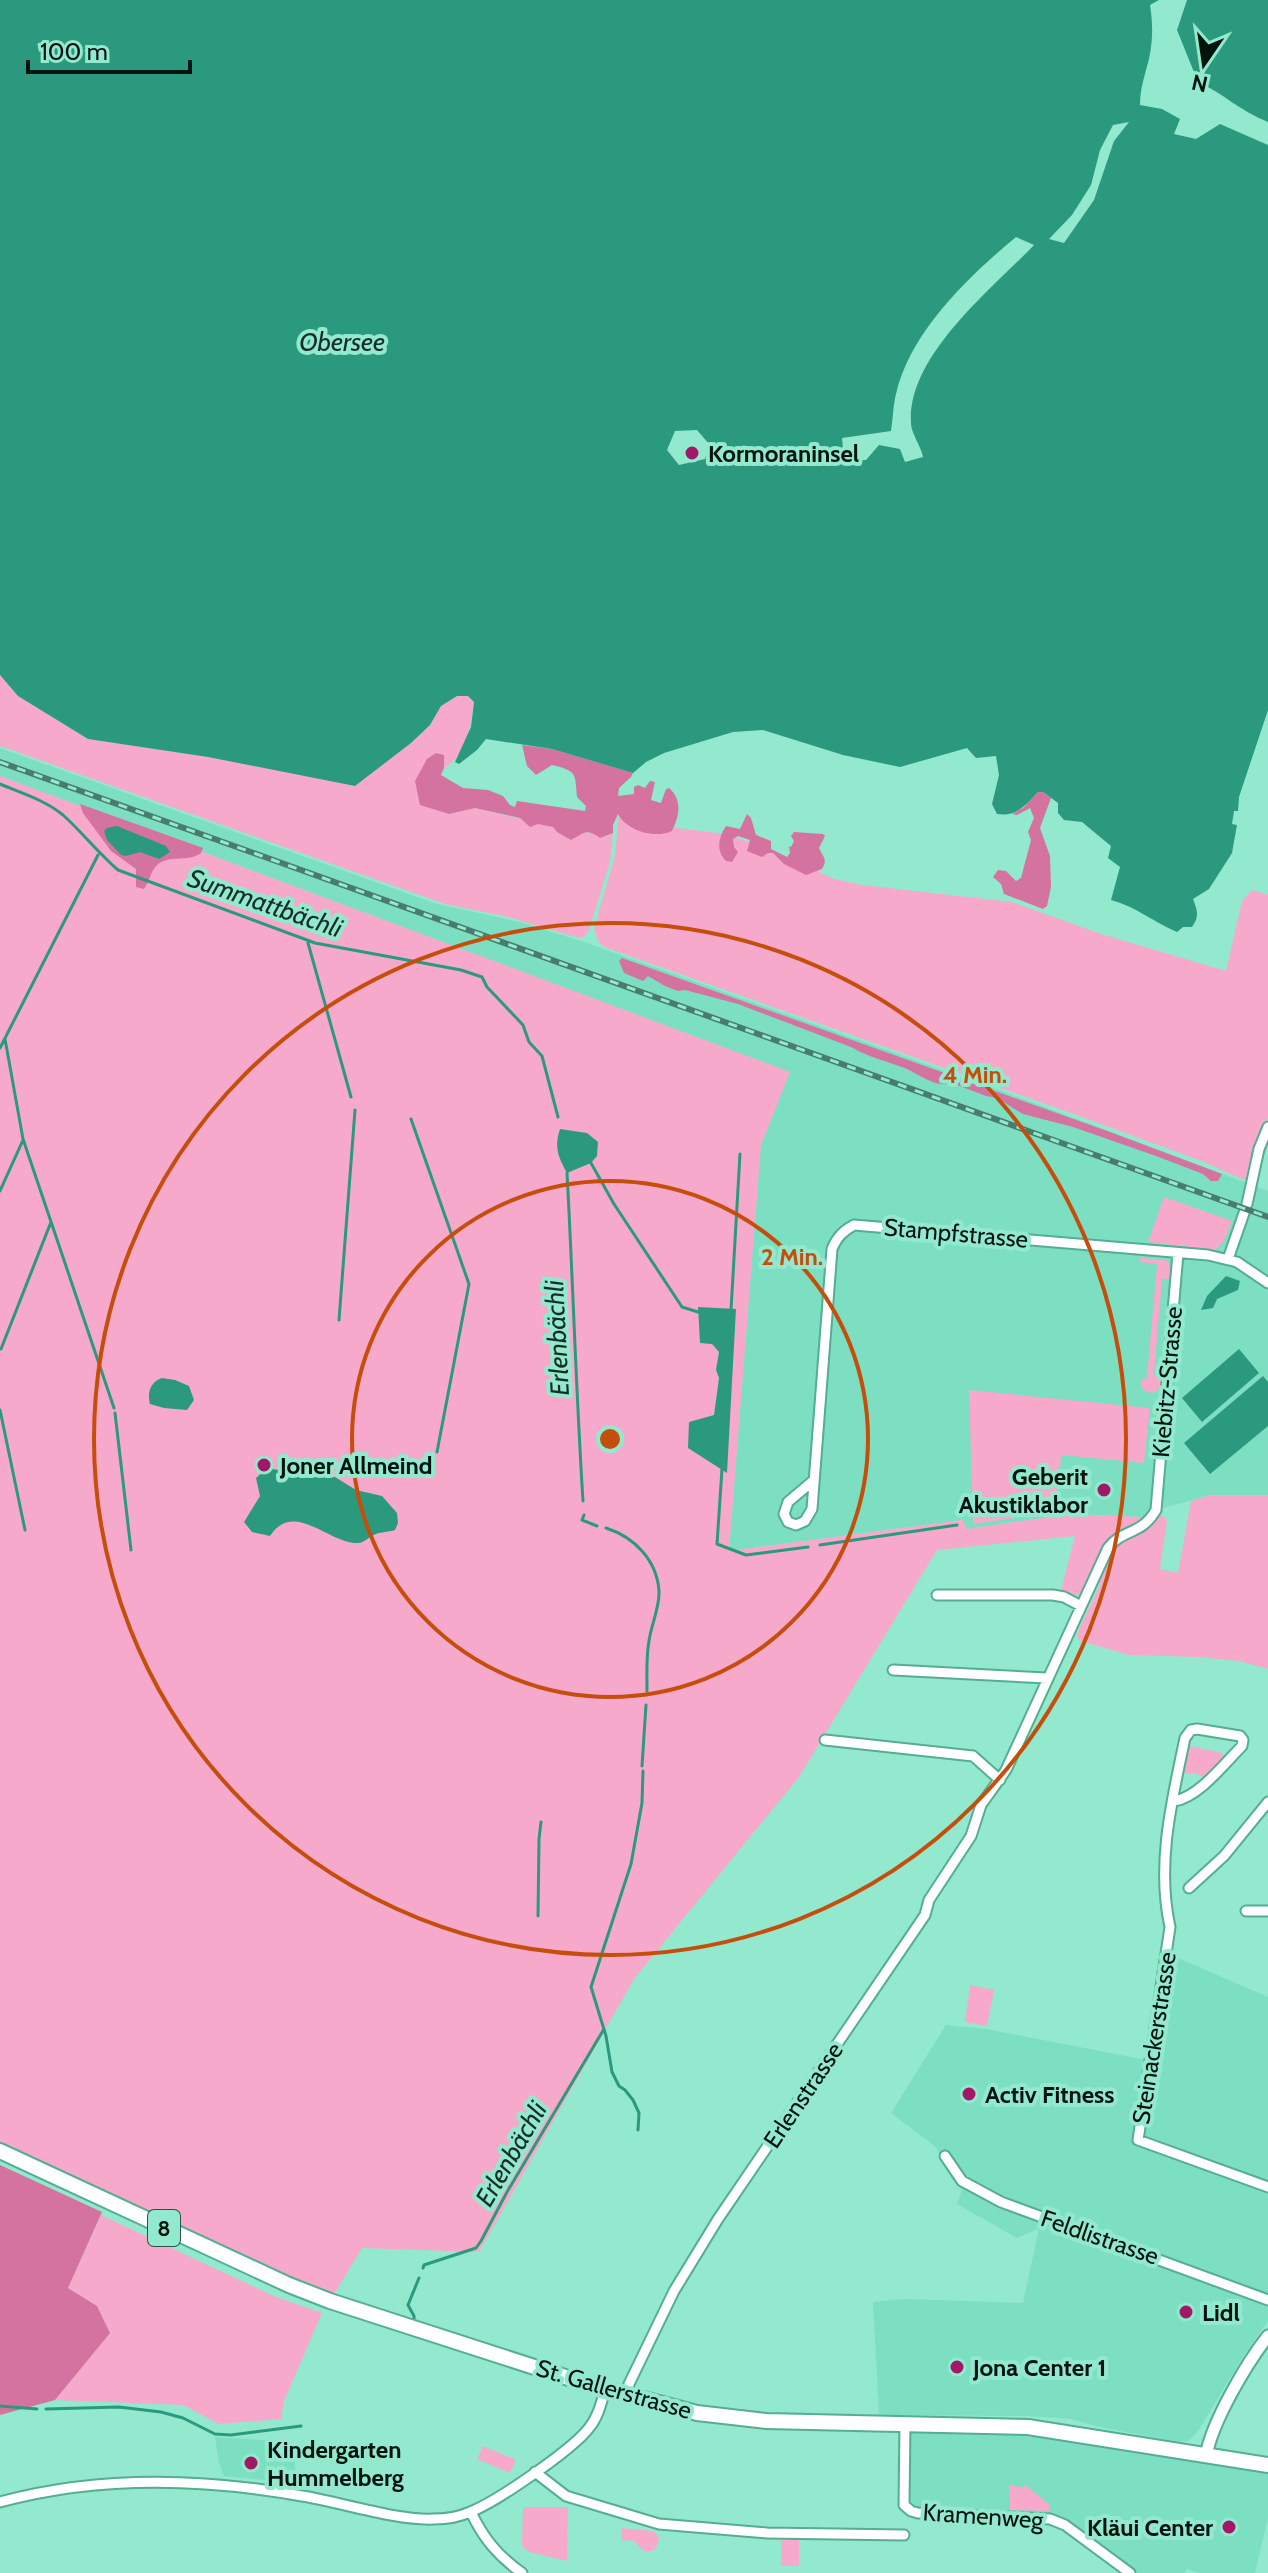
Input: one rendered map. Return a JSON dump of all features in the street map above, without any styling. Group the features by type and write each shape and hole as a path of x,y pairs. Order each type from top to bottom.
{"main road":[{"name":"St. Gallerstrasse","path":"0,2151 317,2296 627,2396 697,2413 734,2418 1028,2427 1268,2465"}],"street":[{"path":"1228,1259 1268,1127"},
{"name":"Stampfstrasse","path":"814,1480 788,1502 784,1514 788,1522 800,1524 809,1517 814,1480 829,1266 836,1240 845,1230 860,1224 1228,1259 1248,1267 1268,1283"},
{"name":"Kiebitz-Strasse","path":"1156,1510 1178,1253"},
{"name":"Erlenstrasse","path":"627,2396 632,2377 684,2273 925,1915 929,1900 971,1836 981,1805 1000,1780 1110,1544 1118,1537 1143,1528 1156,1510"},
{"path":"937,1595 1053,1595 1081,1606"},
{"path":"893,1670 1047,1678"},
{"name":"Steinackerstrasse","path":"1174,1801 1186,1798 1197,1790 1242,1746 1240,1736 1197,1729 1187,1733 1164,1852 1164,1900 1170,1927 1138,2140 1268,2187"},
{"path":"825,1740 973,1756 1000,1780"},
{"path":"1189,1888 1224,1856 1268,1802"},
{"path":"1246,1911 1268,1911"},
{"name":"Feldlistrasse","path":"945,2156 962,2181 1001,2202 1268,2300"},
{"path":"1206,2456 1211,2435 1267,2339"},
{"path":"0,2502 94,2485 200,2483 268,2490 421,2519 448,2517 471,2512 575,2443 599,2411 605,2390"},
{"name":"Kramenweg","path":"905,2423 904,2505 907,2509 918,2513 1050,2519 1065,2525 1130,2573"},
{"path":"535,2472 566,2496 659,2524 767,2533 904,2535"},
{"path":"471,2512 493,2549 522,2573"}],"shaded area":[{"path":"0,675 18,696 88,739 208,757 355,785 411,743 430,725 441,706 457,696 468,696 474,702 469,730 458,756 444,768 444,755 436,753 443,810 449,814 475,808 553,827 577,837 583,832 607,836 613,833 610,861 589,930 579,938 508,917 445,904 0,746"},
{"path":"522,745 552,749 633,773 619,788 618,796 634,794 634,787 645,788 650,781 655,782 651,800 661,803 669,788 676,798 678,809 672,831 658,834 642,832 628,825 618,814 613,833 600,838 585,833 571,840 553,827 538,824 530,827 520,818 475,808 449,814 420,805 415,781 427,759 436,753 444,755 441,775 463,788 488,790 503,796 515,807 517,801 585,811 586,806 577,797 573,774 552,765 536,775 527,766"},
{"path":"0,748 437,904 520,922 587,943 1018,1097 1268,1191 1268,1495 1210,1495 1156,1510 1143,1517 1069,1514 967,1529 962,1520 729,1551 761,1145 789,1072 0,776"},
{"path":"0,776 790,1072 761,1145 729,1551 963,1520 967,1529 1069,1514 1142,1517 1156,1510 1167,1520 1160,1569 1178,1573 1191,1501 1210,1495 1268,1495 1268,1669 1239,1661 1129,1655 1080,1641 1077,1637 1079,1629 1101,1583 1088,1578 1080,1596 1061,1590 1075,1536 937,1550 799,1777 634,1979 479,2252 362,2248 330,2301 0,2151","holes":["736,1309 726,1472 714,1415 719,1352 712,1344"]},
{"path":"1038,792 1051,798 1040,828 1050,856 1051,887 1047,906 1043,909 1004,894 1001,884 993,877 998,870 1006,871 1016,881 1021,878 1031,840 1028,832 1034,818 1030,808 1017,815 1012,814 1023,808"},
{"path":"80,804 203,848 196,856 162,862 155,868 144,889 136,887 136,869 111,851 83,813"},
{"path":"747,814 756,835 771,841 771,849 787,857 789,846 794,841 791,836 794,832 823,834 825,836 819,848 825,860 822,869 806,875 784,864 773,853 762,857 747,851 750,840 738,836 733,839 738,852 732,862 726,861 719,849 721,835 726,826 740,829"},
{"path":"619,815 660,826 726,834 767,848 834,879 1012,902 1101,934 1226,971 1242,901 1252,890 1268,895 1268,1117 1256,1140 1246,1178 1244,1180 1071,1113 604,947 594,929 615,855"},
{"path":"622,958 1222,1174 1218,1181 1211,1181 1203,1174 1156,1156 1073,1127 1023,1114 997,1098 952,1083 932,1082 906,1068 738,1004 685,990 678,991 648,976 643,981 624,973 619,961"},
{"path":"1164,1197 1232,1221 1224,1241 1215,1250 1148,1242"},
{"path":"1140,1258 1166,1260 1171,1279 1162,1279 1154,1375 1162,1376 1158,1390 1150,1393 1142,1389 1142,1379 1147,1378 1157,1264 1140,1262"},
{"path":"969,1390 1150,1408 1144,1463 1061,1455 1056,1512 973,1524"},
{"path":"1190,1746 1227,1757 1207,1779 1195,1773 1182,1774"},
{"path":"1171,1955 1268,1997 1268,2321 1197,2433 1188,2441 1177,2442 1071,2419 879,2415 873,2302 906,2299 1023,2303 1039,2228 1017,2238 957,2204 962,2190 952,2179 936,2147 891,2113 946,2025 986,2029 1146,2060 1159,1974"},
{"path":"970,1985 994,1990 987,2026 965,2022"},
{"path":"0,2165 102,2212 68,2288 97,2306 110,2333 55,2400 0,2415"},
{"path":"101,2215 276,2297 322,2313 284,2401 281,2419 219,2424 183,2405 55,2400 110,2333 97,2306 68,2288"},
{"path":"905,2423 953,2424 1268,2465 1268,2517 1255,2573 1200,2573 1187,2569 1184,2573 1130,2573 1058,2521 907,2509"},
{"path":"215,2437 293,2442 296,2477 284,2474 282,2482 224,2476"},
{"path":"483,2446 516,2460 510,2473 477,2459"},
{"path":"1009,2484 1022,2488 1025,2485 1050,2505 1049,2511 1010,2510"},
{"path":"523,2507 568,2507 567,2561 529,2552 522,2546"},
{"path":"621,2528 654,2531 659,2538 657,2546 654,2550 645,2551 635,2541 622,2540"},
{"path":"781,2538 799,2538 799,2566 781,2566"}],"water":[{"name":"Obersee","path":"0,0 1159,0 1150,5 1151,45 1140,105 1162,109 1180,119 1174,134 1196,139 1220,124 1268,145 1268,710 1239,797 1238,811 1234,811 1232,824 1237,825 1232,853 1209,889 1193,899 1197,916 1192,927 1183,927 1177,932 1111,900 1120,867 1108,858 1111,846 1082,822 1064,820 1058,813 1058,803 1043,792 1038,792 1015,812 997,814 992,804 999,775 996,756 976,758 967,748 900,767 843,755 763,730 733,732 664,753 633,773 552,749 486,739 459,764 455,762 471,727 474,702 468,696 457,696 441,706 430,725 411,743 355,786 208,757 88,739 18,696 0,675","holes":["1129,122 1114,141 1094,200 1064,243 1049,239 1072,215 1091,185 1100,150 1113,125","1016,237 1034,245 955,325 923,373 913,398 911,423 923,457 905,462 900,449 879,445 866,460 844,460 842,438 891,431 896,394 914,349 961,287","697,430 709,444 705,459 679,465 667,450 675,431"]},
{"path":"1187,0 1268,0 1268,122 1198,82 1177,30"},
{"path":"117,826 166,846 170,852 159,859 140,852 121,855 107,840 104,831"},
{"path":"560,1129 587,1133 598,1142 597,1156 591,1163 567,1173 558,1152"},
{"path":"1226,1276 1240,1281 1238,1290 1217,1299 1213,1308 1201,1310 1207,1296"},
{"path":"698,1307 736,1309 727,1473 688,1448 689,1422 714,1415 719,1378 716,1370 719,1352 712,1344 700,1343"},
{"path":"1239,1349 1259,1373 1202,1422 1182,1398"},
{"path":"1263,1376 1268,1382 1268,1426 1210,1474 1184,1443"},
{"path":"162,1378 189,1386 194,1400 187,1410 150,1404 150,1388"},
{"path":"265,1470 335,1477 356,1490 382,1496 397,1513 395,1530 376,1534 359,1543 336,1538 301,1522 280,1526 270,1536 252,1532 244,1522 260,1496 256,1478"}],"waterway":[{"name":"Summattbächli","path":"0,784 56,810 118,870 315,943 461,970 482,977 487,987 523,1025 529,1042 542,1056 558,1117"},
{"path":"0,1048 98,855"},
{"path":"308,943 351,1097"},
{"path":"5,1039 23,1139 114,1408"},
{"path":"339,1320 355,1110"},
{"path":"411,1119 469,1284 437,1452"},
{"path":"0,1191 23,1140"},
{"path":"731,1310 740,1154"},
{"path":"591,1163 614,1204 682,1307 698,1312"},
{"name":"Erlenbächli","path":"567,1173 583,1501"},
{"path":"1,1349 51,1222"},
{"path":"0,1410 25,1530"},
{"path":"115,1413 131,1550"},
{"path":"722,1469 717,1544 746,1555 808,1547"},
{"name":"Erlenbächli","path":"584,1515 582,1520 597,1526"},
{"path":"820,1545 957,1525"},
{"name":"Erlenbächli","path":"606,1528 626,1537 642,1551 657,1580 659,1597 648,1647 647,1691"},
{"name":"Erlenbächli","path":"642,1766 646,1705"},
{"name":"Erlenbächli","path":"638,2130 639,2113 612,2072 606,2036 591,1987 631,1864 642,1803 643,1771"},
{"path":"538,1916 541,1822"},
{"name":"Erlenbächli","path":"423,2268 424,2265 476,2248 604,2029"},
{"name":"Erlenbächli","path":"414,2321 408,2305 419,2278"},
{"name":"Erlenbächli","path":"0,2406 37,2409"},
{"name":"Erlenbächli","path":"46,2409 119,2407 161,2412 183,2418 215,2434 231,2435 301,2426"}],"railway":[{"path":"0,762 1268,1217"}],"place":[{"name":"Kormoraninsel","path":"692,453"},
{"name":"Joner Allmeind","path":"264,1465"},
{"name":"Geberit Akustiklabor","path":"1104,1490"},
{"name":"Activ Fitness","path":"969,2094"},
{"name":"Lidl","path":"1186,2312"},
{"name":"Jona Center 1","path":"957,2367"},
{"name":"Kindergarten Hummelberg","path":"251,2463"},
{"name":"Kläui Center","path":"1229,2527"}]}
